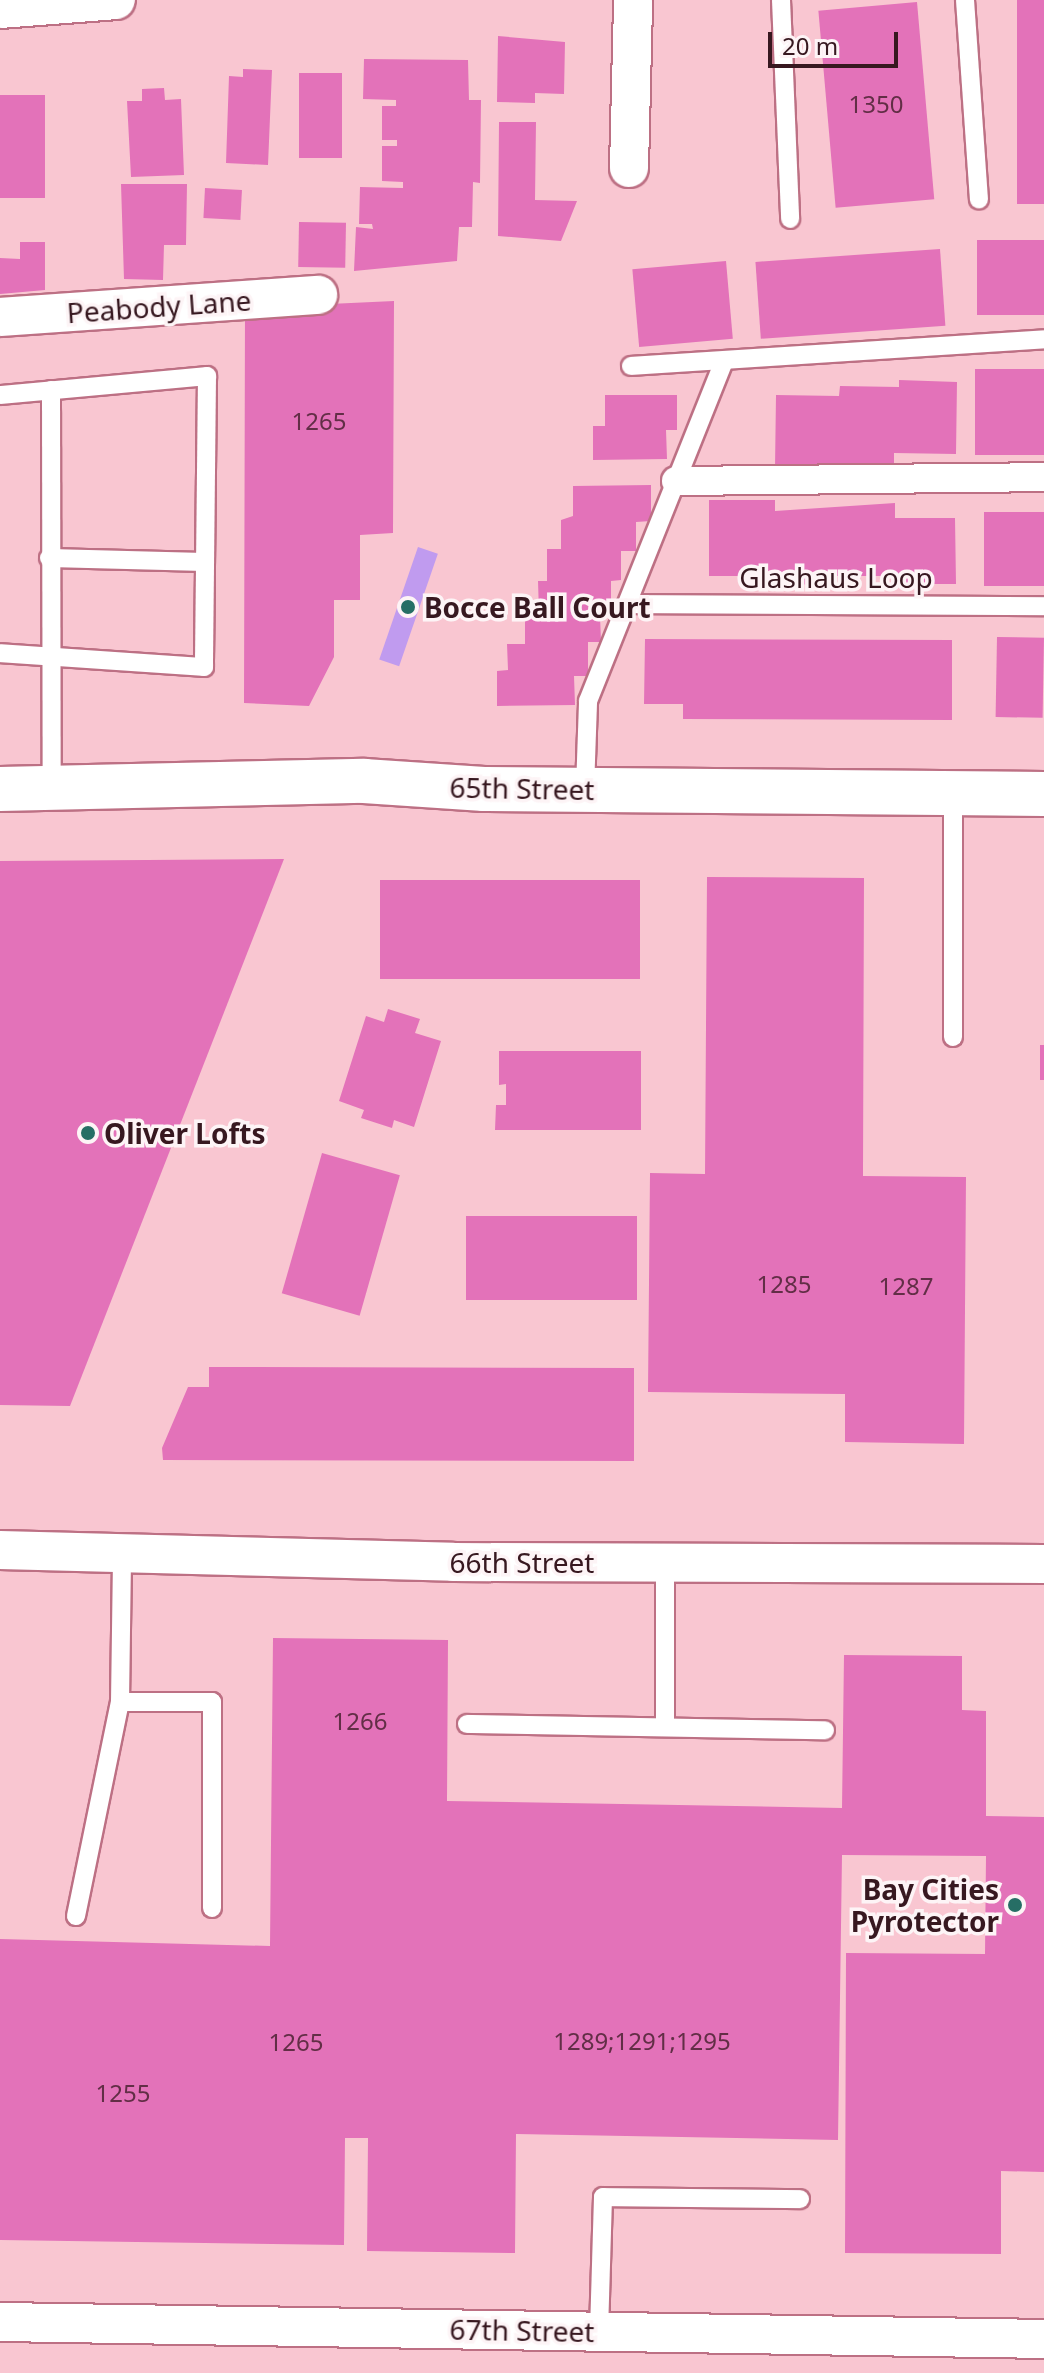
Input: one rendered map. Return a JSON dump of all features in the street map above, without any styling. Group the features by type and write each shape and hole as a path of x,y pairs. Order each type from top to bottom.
{"street":[{"path":"0,9 116,0"},
{"path":"629,168 633,0"},
{"name":"Peabody Lane","path":"0,317 318,295"},
{"path":"676,481 1044,477"},
{"name":"65th Street","path":"0,789 52,791 364,781 585,789 1044,794"},
{"name":"66th Street","path":"0,1550 665,1563 1044,1564"},
{"name":"67th Street","path":"0,2322 1044,2339"}],"lane":[{"path":"781,0 790,219"},
{"path":"965,0 979,200"},
{"path":"631,366 1044,339"},
{"path":"585,789 588,701 724,361"},
{"path":"0,395 207,376 204,667 0,653"},
{"path":"51,390 49,654 52,791"},
{"path":"49,558 205,562"},
{"name":"Glashaus Loop","path":"627,604 1044,606"},
{"path":"953,793 953,1037"},
{"path":"76,1916 120,1702 122,1553"},
{"path":"665,1563 665,1726"},
{"path":"120,1702 212,1702 212,1908"},
{"path":"467,1724 825,1730"},
{"path":"599,2332 603,2197 800,2199"}],"shaded area":[{"name":"Bocce Ball Court","path":"418,547 438,554 399,666 379,660"}],"building":[{"path":"1017,0 1044,0 1044,204 1017,204"},
{"path":"917,2 934,199 836,208 818,11"},
{"path":"498,36 565,42 564,94 535,93 535,103 497,102"},
{"path":"364,59 468,60 469,100 481,100 480,183 473,182 472,227 459,227 457,261 354,271 356,227 373,229 372,224 359,224 360,187 403,188 403,182 382,181 382,146 397,146 397,140 382,140 382,106 396,106 396,100 363,99"},
{"path":"243,69 272,70 268,165 226,163 229,76 243,77"},
{"path":"299,73 342,73 342,158 299,158"},
{"path":"164,88 165,100 181,99 184,175 131,177 127,101 142,101 142,89"},
{"path":"0,95 45,95 45,198 0,198"},
{"path":"499,122 536,122 535,200 577,201 561,241 498,236"},
{"path":"121,184 187,184 186,245 164,245 163,280 124,279"},
{"path":"205,188 242,190 240,220 203,218"},
{"path":"299,222 346,223 345,268 298,267"},
{"path":"977,240 1044,240 1044,315 977,315"},
{"path":"20,242 45,242 45,290 0,294 0,258 20,259"},
{"path":"940,249 945,326 761,339 755,262"},
{"path":"726,261 733,339 639,347 632,269"},
{"path":"394,301 393,533 360,535 360,600 334,600 334,657 309,706 244,703 245,308"},
{"path":"975,369 1044,369 1044,455 975,455"},
{"path":"899,380 957,382 956,454 894,453 894,465 775,468 776,395 839,396 840,386 899,387"},
{"path":"605,395 677,395 677,430 666,430 667,459 593,460 593,426 605,426"},
{"path":"651,485 651,521 636,522 636,551 621,551 621,580 611,581 611,616 600,616 601,642 588,642 588,676 574,676 575,705 497,706 497,671 508,670 507,644 525,644 525,613 539,613 538,581 547,581 547,549 561,549 561,520 573,516 573,486"},
{"path":"709,500 775,500 775,511 895,503 895,518 955,518 956,584 898,584 898,576 832,576 832,584 775,585 775,576 709,576"},
{"path":"984,512 1044,512 1044,586 984,586"},
{"path":"997,637 1044,638 1043,718 996,717"},
{"path":"645,639 952,640 952,720 683,719 683,704 644,704"},
{"name":"Oliver Lofts","path":"284,859 70,1406 0,1405 0,861"},
{"path":"707,877 864,878 863,1176 966,1177 964,1444 845,1442 845,1394 648,1392 650,1173 705,1174"},
{"path":"380,880 640,880 640,979 380,979"},
{"path":"388,1009 420,1019 415,1033 441,1041 414,1127 394,1120 392,1128 361,1118 364,1110 339,1101 366,1016 384,1022"},
{"path":"1040,1045 1044,1045 1044,1080 1040,1080"},
{"path":"499,1051 641,1051 641,1130 495,1130 496,1105 506,1105 506,1084 499,1085"},
{"path":"322,1153 400,1175 360,1316 282,1293"},
{"path":"466,1216 637,1216 637,1300 466,1300"},
{"path":"209,1367 634,1368 634,1461 163,1460 162,1448 188,1387 209,1387"},
{"path":"273,1638 448,1640 447,1801 842,1808 844,1655 962,1656 962,1710 986,1711 986,1816 1044,1817 1044,2172 1001,2171 1001,2254 845,2253 846,1953 985,1954 986,1856 842,1855 838,2140 516,2134 515,2253 367,2251 368,2138 345,2138 344,2245 0,2240 0,1939 270,1946"}],"place":[{"name":"Bocce Ball Court","path":"408,607"},
{"name":"Oliver Lofts","path":"88,1133"},
{"name":"Bay Cities Pyrotector","path":"1015,1905"}]}
